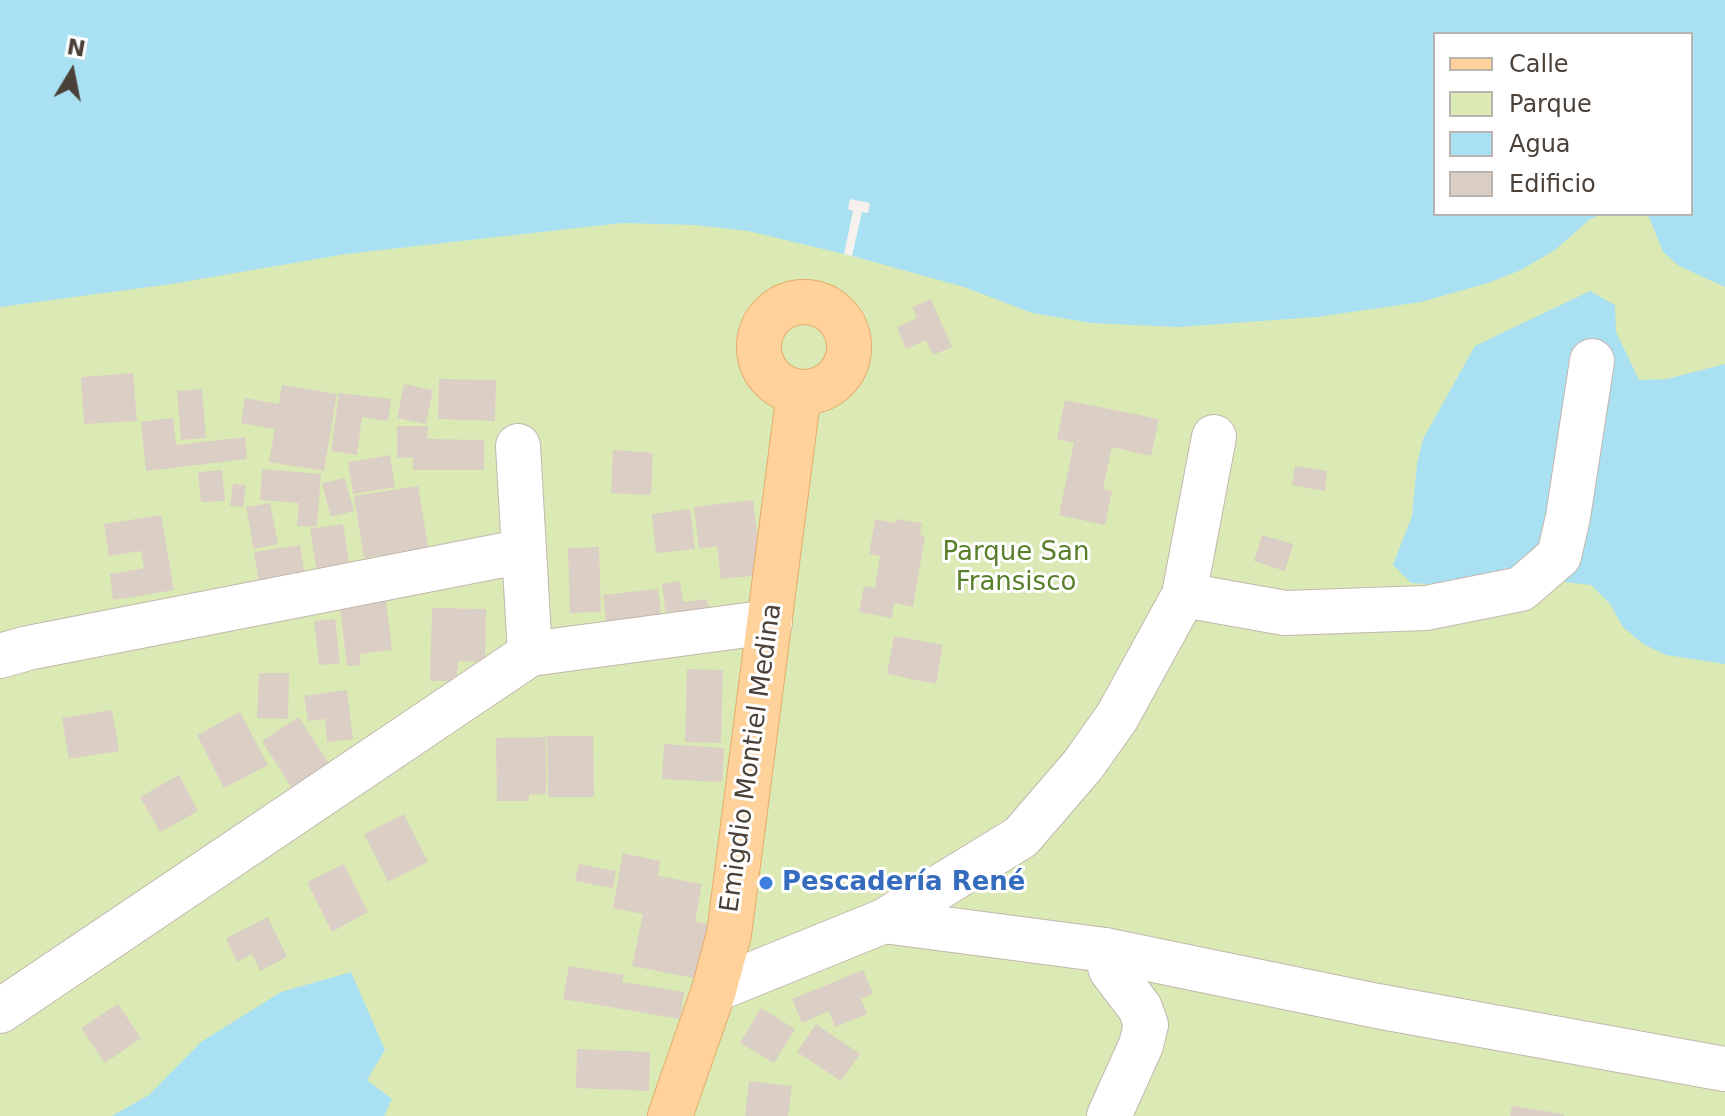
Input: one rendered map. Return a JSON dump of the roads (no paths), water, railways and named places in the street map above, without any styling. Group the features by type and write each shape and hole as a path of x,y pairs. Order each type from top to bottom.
{"main road":[{"name":"Emigdio Montiel Medina","path":"670,1116 714,990 729,934 799,392"}],"street":[{"path":"1184,595 1285,613 1426,608 1521,589 1559,556 1592,361"},
{"path":"714,990 884,921 1021,837 1083,765 1117,717 1184,595 1214,437"},
{"path":"518,446 530,654"},
{"path":"0,656 524,551"},
{"path":"0,1011 530,654 770,622"},
{"path":"884,921 1105,950 1377,1006 1711,1066"},
{"path":"1105,950 1111,970 1140,1008 1146,1025 1141,1045 1109,1116"}],"water":[{"path":"0,0 1725,0 1725,287 1679,266 1663,252 1648,216 1693,216 1693,32 1433,32 1433,216 1597,216 1555,250 1521,270 1421,302 1317,317 1178,327 1091,323 1032,313 964,287 748,231 695,225 622,223 346,254 171,284 0,307"},
{"path":"1590,291 1615,305 1616,332 1639,380 1667,379 1725,364 1725,664 1666,655 1643,644 1623,627 1610,604 1591,585 1538,579 1487,587 1411,583 1393,565 1412,516 1417,464 1423,439 1475,346"},
{"path":"351,972 385,1050 367,1080 392,1099 384,1116 112,1116 149,1095 201,1042 281,992"}],"place":[{"name":"Pescadería René","path":"766,883"}],"park label":[{"name":"Parque San Fransisco","path":"1016,568"}]}
